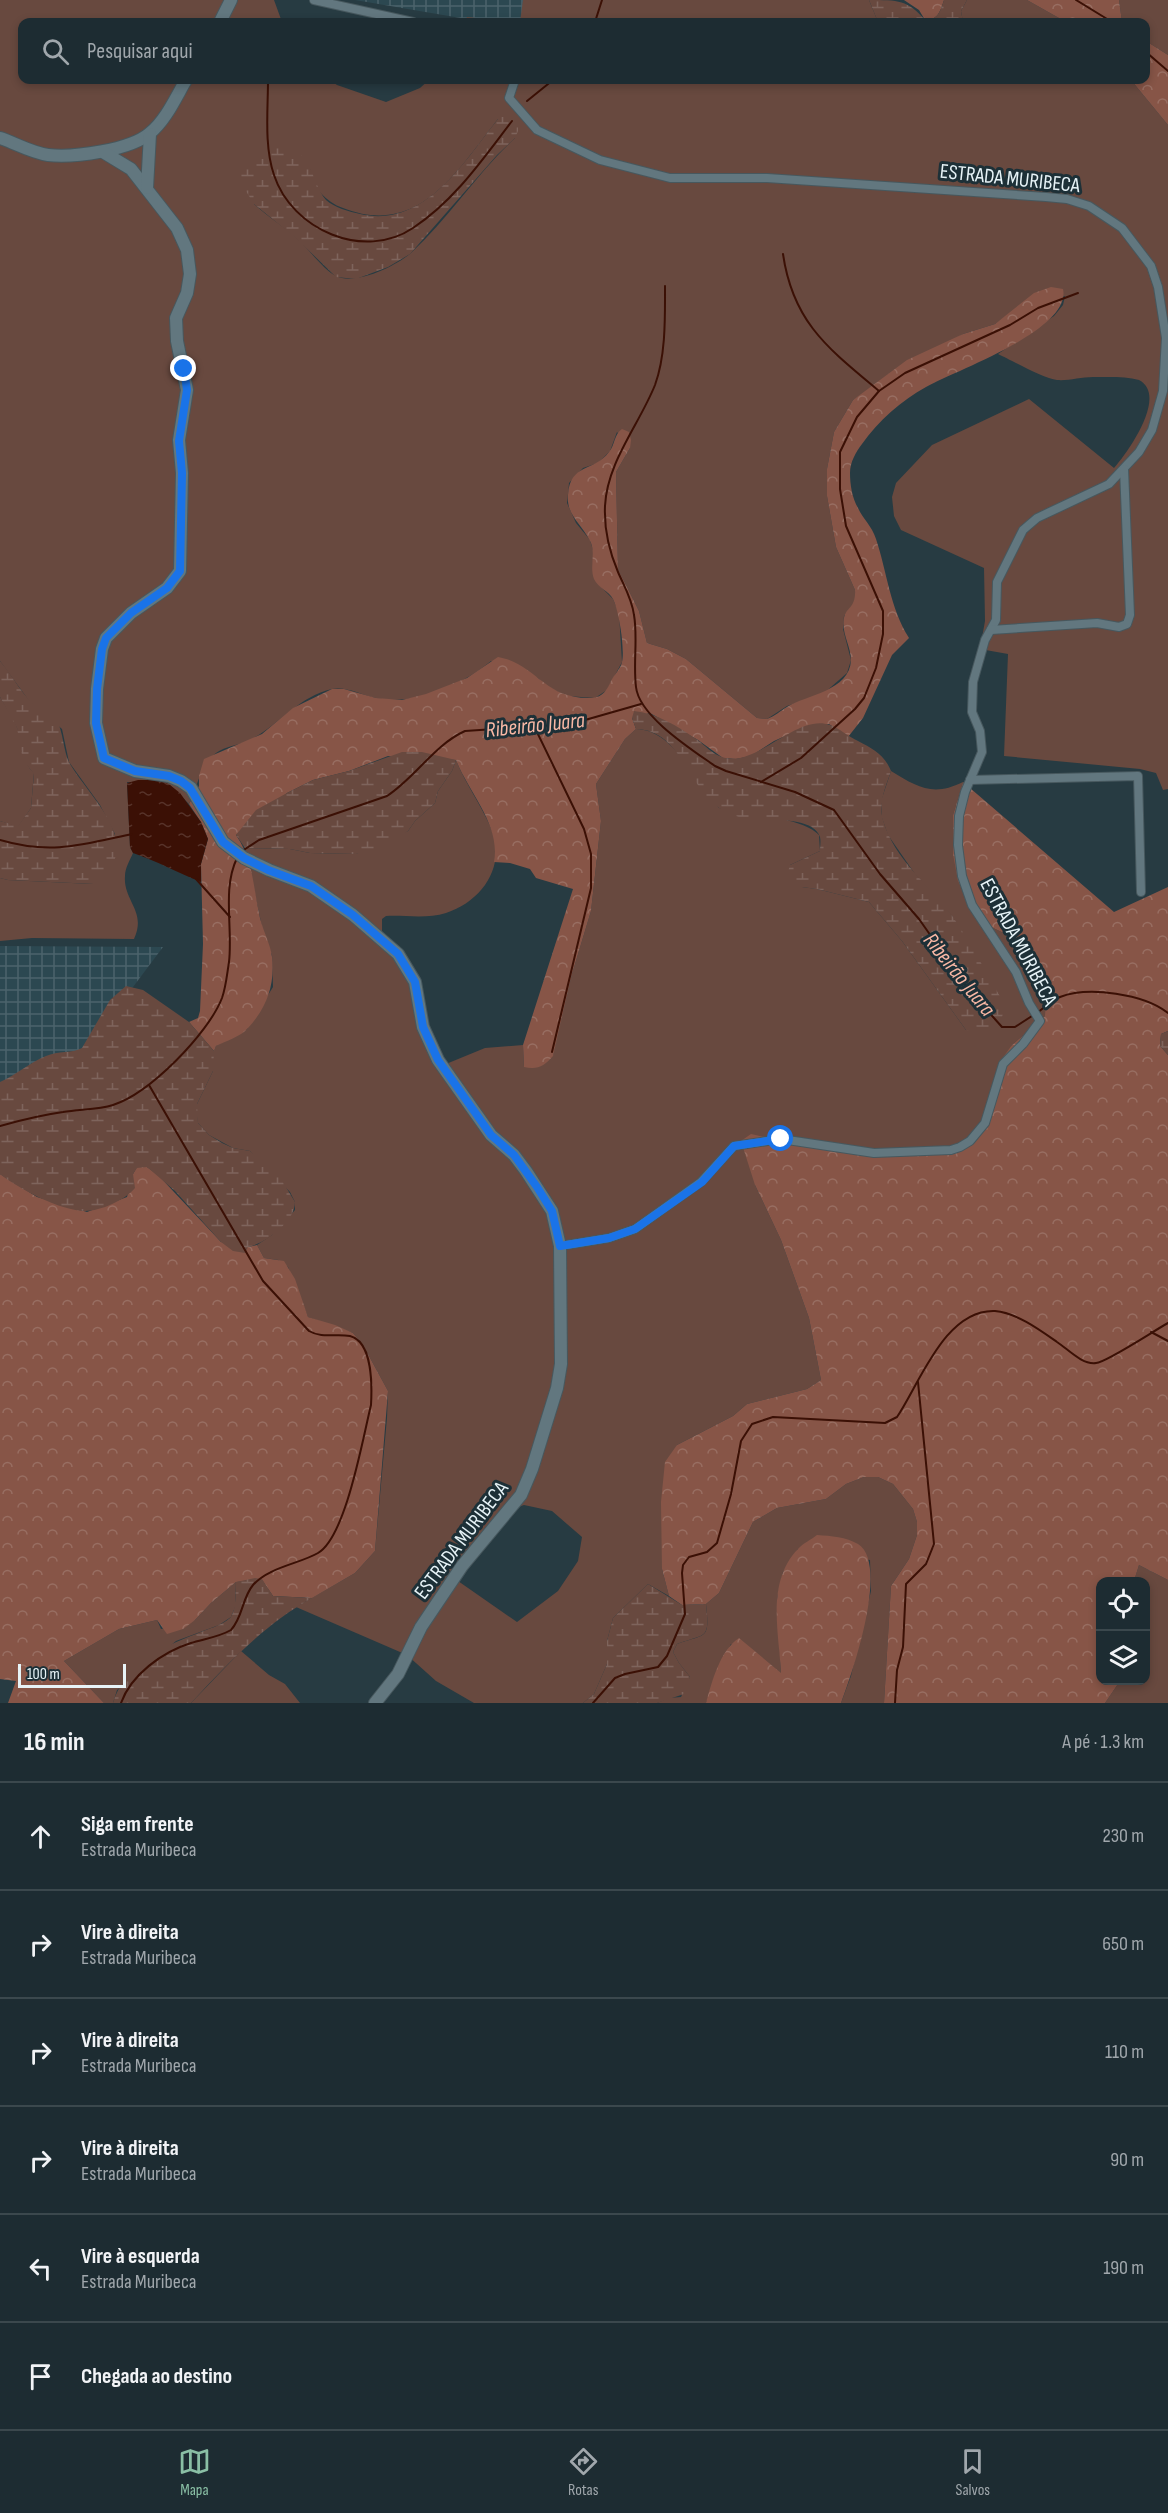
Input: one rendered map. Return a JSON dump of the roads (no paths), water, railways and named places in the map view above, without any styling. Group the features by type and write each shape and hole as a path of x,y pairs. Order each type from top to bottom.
{"street":[{"path":"222,18 231,0"},
{"path":"314,0 395,18"},
{"path":"0,138 48,155 103,152 129,144 150,134 164,117 184,84"},
{"name":"ESTRADA MURIBECA","path":"513,84 508,98 537,130 600,159 670,178 767,178 1046,197 1078,202 1107,216 1122,228 1151,266 1158,287 1166,338 1163,391 1152,430 1124,469 1109,484 1036,518 1023,530 997,582 996,620 980,653 973,682 972,712 980,731 982,752 962,803 958,829 962,876 979,917 1010,962 1040,1021 1023,1044 1003,1064 991,1109 978,1133 970,1141 951,1150 874,1153 781,1139 734,1146 702,1182 635,1229 609,1238 560,1246"},
{"path":"147,188 150,134"},
{"path":"103,152 131,170 147,188"},
{"name":"ESTRADA MURIBECA","path":"147,188 177,228 188,250 190,274 187,293 176,318 177,341 187,390 179,441 182,473 180,571 167,588 131,613 106,638 102,649 97,689 96,723 104,758 135,771 169,776 181,781 190,788 223,842 244,858 268,870 311,886 353,915 398,954 415,982 423,1027 438,1060 491,1135 514,1155 552,1211 560,1246 563,1336 560,1370 525,1486 521,1495 449,1584 421,1628 402,1669 375,1703"},
{"path":"991,630 1097,624 1119,627 1127,624 1130,615 1124,469"},
{"path":"970,780 1138,776 1141,892"}],"water":[{"path":"138,780 161,780 170,785 180,793 201,822 208,839 201,864 201,882 133,853 130,847 127,783"}],"waterway":[{"path":"596,18 602,0"},
{"path":"1076,0 1105,18"},
{"path":"1150,55 1168,71"},
{"path":"268,84 269,152 274,175 283,194 296,211 313,225 352,240 373,241 394,237 413,228 428,217 467,179 512,121"},
{"path":"527,101 548,84"},
{"path":"783,254 795,299 816,333 844,362 879,391"},
{"name":"Ribeirão Juara","path":"665,286 664,336 659,373 648,400 617,459 611,474 605,506 605,523 610,548 633,609 636,633 635,678 639,698 646,709 668,731 715,766 795,792 834,810 880,874 919,919 969,990 1002,1027 1015,1027 1032,1016"},
{"path":"761,782 801,758 855,709 864,698 876,668 883,634 883,611 846,526 840,489 840,452 857,417 879,391 905,373 1010,325 1038,308 1078,293"},
{"name":"Ribeirão Juara","path":"242,851 259,840 387,796 444,744 465,731 571,724 641,704"},
{"path":"535,728 584,829 591,854 591,888 552,1052"},
{"name":"Ribeirão Juara","path":"0,840 51,848 81,845 132,834"},
{"path":"0,1126 47,1115 113,1105 144,1088 191,1045 215,1012 222,998 230,949 230,883 237,858"},
{"name":"Ribeirão Juara","path":"196,879 230,917"},
{"name":"Ribeirão Juara","path":"1037,1013 1060,997 1086,992 1131,997 1158,1006 1168,1013"},
{"path":"121,1703 140,1674 169,1652 231,1630 238,1619 249,1590 260,1579 318,1553 328,1543 345,1508 371,1405 370,1366 363,1347 358,1340 350,1336 319,1335 309,1331 263,1281 149,1085"},
{"path":"593,1703 615,1678 658,1667 667,1656 685,1614 683,1565 689,1557 707,1552 717,1543 731,1494 741,1441 752,1424 773,1417 885,1423 897,1417 936,1350 948,1335 962,1322 977,1314 995,1311 1012,1315 1043,1332 1080,1359 1091,1363 1110,1357 1168,1323"},
{"path":"1151,1332 1168,1341"},
{"path":"895,1703 897,1670 903,1647 906,1584 926,1564 934,1544 918,1382"}]}
